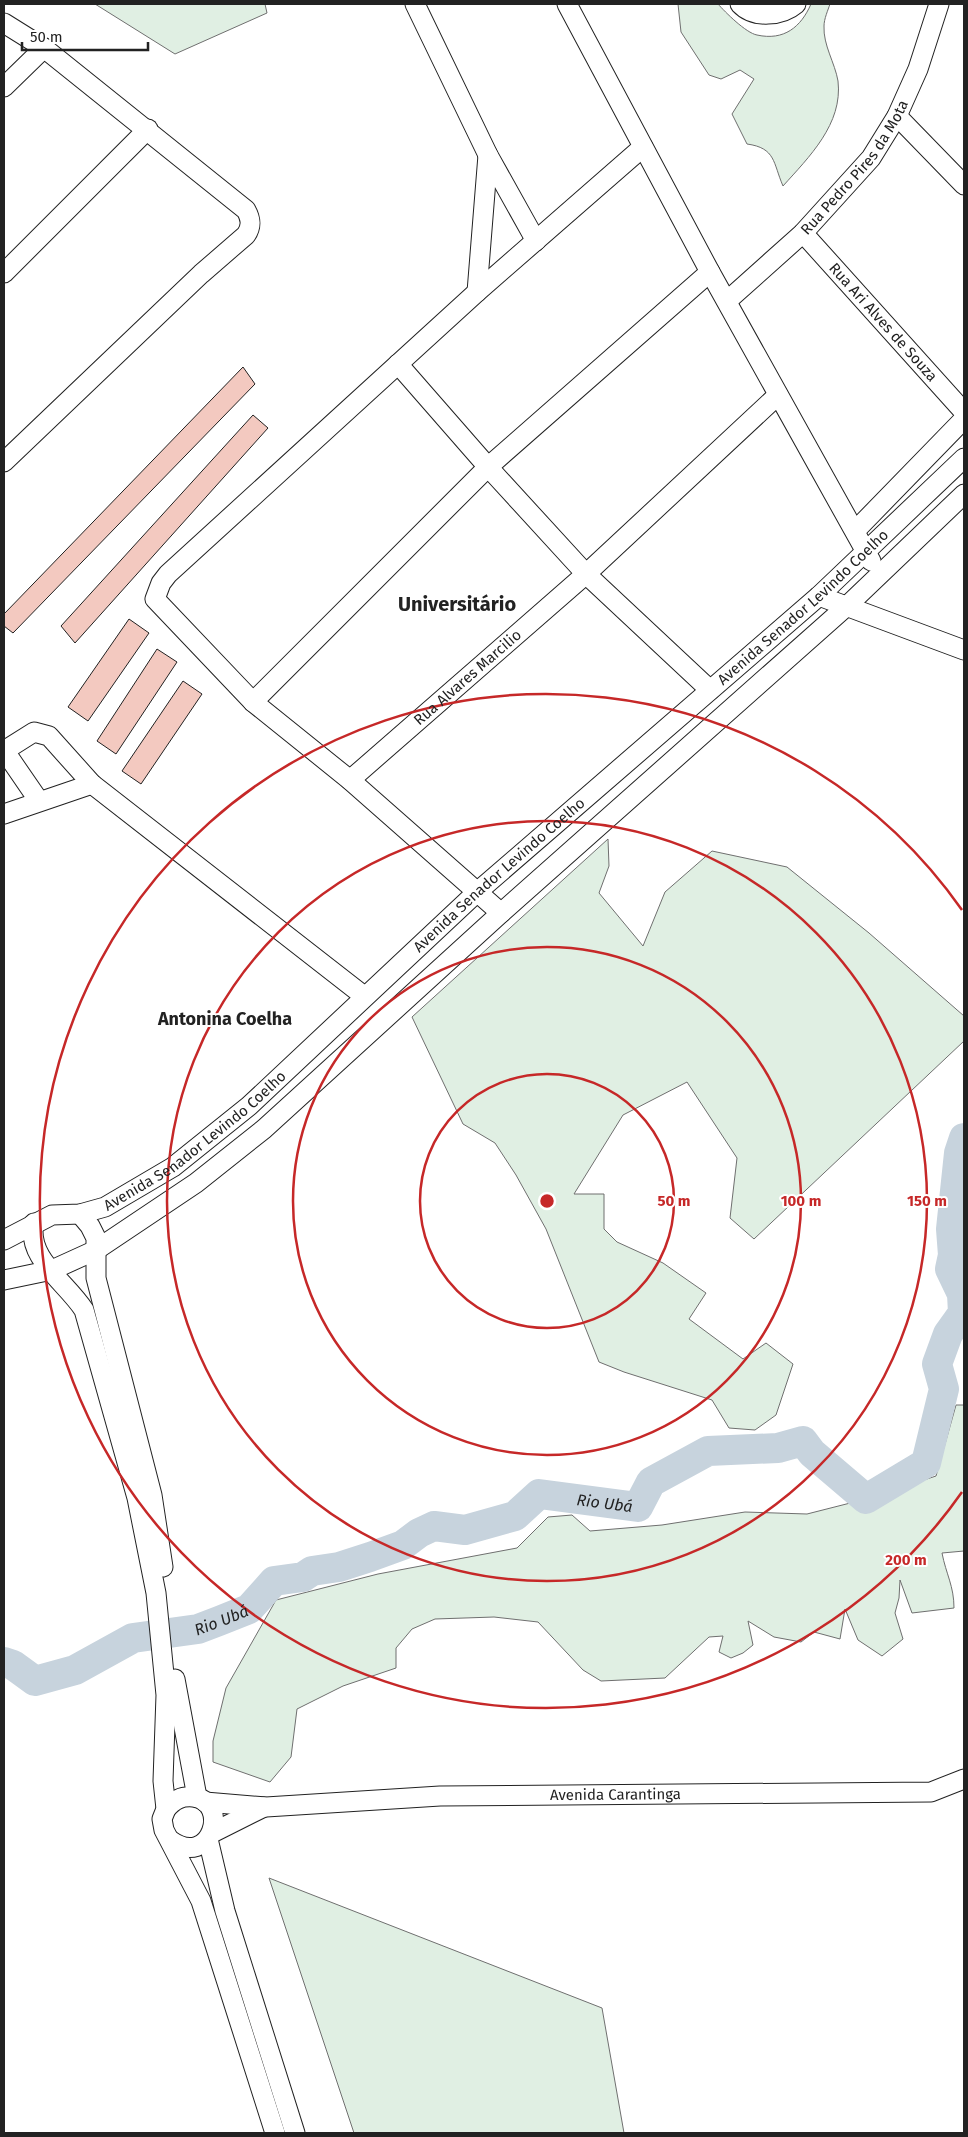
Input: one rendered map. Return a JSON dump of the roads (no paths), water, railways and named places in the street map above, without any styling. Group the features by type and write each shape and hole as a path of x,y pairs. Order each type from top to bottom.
{"street":[{"path":"415,4 488,155 536,241"},
{"path":"566,4 710,272 866,550 878,576"},
{"path":"740,4 745,8 768,14 787,11 796,4"},
{"name":"Rua Pedro Pires da Mota","path":"727,301 803,233 871,158 897,116 918,69 939,4"},
{"path":"4,23 44,48 148,129 246,210 250,218 250,228 246,235 194,281 4,462"},
{"path":"4,87 44,48"},
{"path":"897,116 964,185"},
{"path":"4,273 148,129"},
{"path":"501,913 476,893 350,780 253,702 155,599 161,583 477,292 643,147"},
{"path":"477,292 488,155"},
{"name":"Rua Ari Alves de Souza","path":"803,233 964,412"},
{"path":"253,702 488,467 710,272"},
{"path":"398,364 488,467 586,574 710,690"},
{"name":"Rua Alvares Marcilio","path":"350,780 586,574 778,394"},
{"path":"854,531 964,419"},
{"name":"Avenida Senador Levindo Coelho","path":"4,1240 34,1223 58,1213 80,1214 105,1207 173,1167 249,1106 364,996 476,893 819,596 964,458"},
{"path":"4,1280 52,1270 96,1250 196,1183 264,1129 501,913 848,605 964,494"},
{"path":"819,596 848,605 964,650"},
{"path":"39,801 4,751 34,732 44,734 92,784 364,996"},
{"path":"4,814 92,784"},
{"path":"80,1214 94,1232 98,1286 152,1495 168,1668 163,1781 166,1808 163,1825 201,1901 275,2133"},
{"path":"34,1223 31,1235 42,1260 84,1310 162,1592"},
{"path":"168,1668 201,1800 214,1817 210,1836 225,1911 295,2133"},
{"name":"Avenida Carantinga","path":"201,1800 266,1807 440,1796 932,1792 964,1779"},
{"path":"166,1808 174,1800 186,1796 201,1800"},
{"name":"Avenida Carantinga","path":"210,1836 266,1807"},
{"path":"170,1840 178,1846 189,1848 199,1846 210,1836"}],"waterway":[{"name":"Rio Ubá","path":"4,1662 13,1665 35,1681 75,1670 133,1638 198,1629 249,1609 274,1581 303,1577 312,1571 339,1567 370,1557 403,1545 419,1533 434,1526 465,1530 515,1516 539,1494 638,1507 651,1482 708,1451 778,1448 803,1441 812,1453 866,1499 926,1463 944,1389 937,1364 948,1334 963,1313 962,1294 950,1269 953,1255 951,1229 959,1153 964,1138"}],"district":[{"name":"Universitário","path":"457,604"},
{"name":"Antonina Coelha","path":"225,1019"}]}
